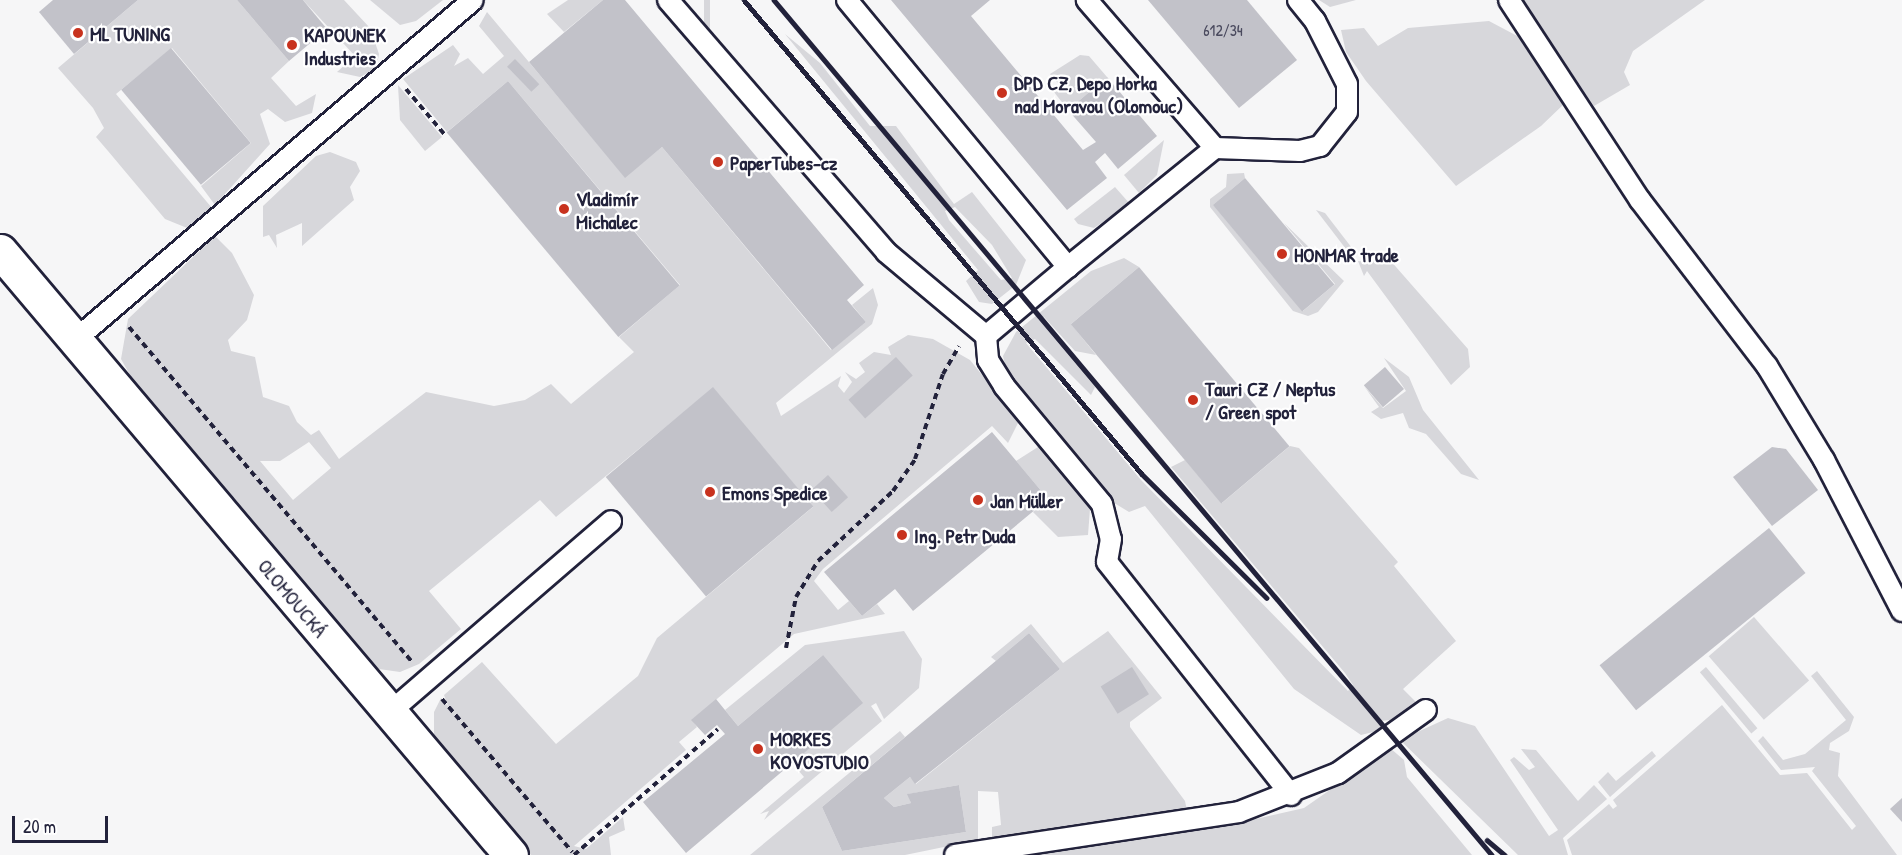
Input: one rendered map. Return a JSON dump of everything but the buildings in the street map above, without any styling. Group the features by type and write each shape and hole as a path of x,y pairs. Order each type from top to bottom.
{"street":[{"name":"OLOMOUCKÁ","path":"0,252 511,855"}],"lane":[{"path":"75,340 473,0"},
{"path":"668,0 886,252 980,331 988,360 1004,386 1101,504 1111,539 1107,562 1291,795"},
{"path":"847,0 1068,267"},
{"path":"1087,0 1215,148"},
{"path":"980,331 1068,267 1215,148 1300,151 1320,146 1347,112 1347,84 1315,21 1298,0"},
{"path":"1509,0 1640,200 1767,366 1824,460 1902,611"},
{"path":"390,712 429,681 612,521"},
{"path":"956,855 1189,822 1291,795 1338,773 1426,710"}],"path":[{"path":"400,82 445,135"},
{"path":"114,307 573,854 718,729"},
{"path":"786,648 805,580 838,537 905,475 932,419 943,374 980,331"}],"shaded area":[{"path":"138,0 237,0 289,61 271,78 296,106 316,94 312,113 285,122 268,109 260,114 270,144 215,205 201,186 251,143 172,48 116,94 212,208 192,230 165,219 96,137 104,128 93,108 58,68"},
{"path":"303,0 344,0 370,28 379,54 376,69 360,77 337,72 355,56"},
{"path":"370,0 443,0 416,21 400,25"},
{"path":"568,0 603,0 564,32 547,14"},
{"path":"704,0 710,0 710,58 704,58"},
{"path":"1319,0 1356,0 1330,7"},
{"path":"1522,0 1705,0 1633,51 1624,72 1630,85 1594,106"},
{"path":"487,12 625,177 662,147 831,350 866,322 852,305 873,288 878,305 872,324 776,403 781,416 841,376 838,386 844,393 852,382 845,372 856,379 865,372 859,363 874,352 891,355 888,347 908,335 933,339 970,360 1019,421 1008,443 992,426 823,569 814,581 838,610 849,601 862,616 877,604 885,614 794,634 692,720 697,727 679,742 686,750 574,846 586,849 623,817 625,830 609,837 611,855 531,855 441,750 434,736 434,712 441,698 448,706 444,695 482,662 556,744 638,676 657,638 813,507 713,388 556,517 540,500 429,591 461,629 419,664 400,672 379,669 362,656 139,391 121,359 128,319 215,236 232,253 254,295 247,320 228,340 231,351 255,357 263,397 289,406 297,422 311,435 319,430 339,459 426,392 494,406 525,400 551,384 571,404 634,352 619,337 680,285 508,81 447,132 403,79 453,45 460,54 454,66 468,58 483,74 504,56 479,26","holes":["309,442 331,468 293,500 260,461 280,461"]},
{"path":"1489,21 1521,38 1564,104 1541,126 1456,186 1366,81 1346,52 1341,30 1364,28 1378,46 1408,28"},
{"path":"785,34 820,63 870,126 896,126 954,204 972,192 1026,260 1016,285 992,304 979,302 966,281 978,270","holes":["955,207 992,245 1012,278 1001,280 949,220 945,211"]},
{"path":"1080,55 1089,56 1107,77 1068,110 1054,92 1061,87 1050,74"},
{"path":"398,85 442,137 425,151 400,120"},
{"path":"1164,140 1157,175 1139,193 1124,175"},
{"path":"330,152 356,162 360,171 350,187 354,200 302,246 302,223 276,235 277,248 269,235 263,237 263,206 316,156"},
{"path":"1244,173 1245,178 1213,205 1303,311 1335,284 1284,223 1344,281 1318,312 1308,316 1293,311 1210,207 1210,199 1226,187 1227,174"},
{"path":"1115,187 1130,204 1094,228 1078,224 1074,219"},
{"path":"1316,210 1325,213 1355,252 1349,253"},
{"path":"1382,251 1468,349 1470,367 1451,385 1367,271 1364,276 1358,261 1367,262"},
{"path":"1124,258 1139,267 1071,324 1096,355 1075,351 1044,317 1038,319 1095,387 1091,395 1035,339 1026,343 1141,480 1348,691 1353,685 1345,673 1171,467 1185,460 1222,503 1290,446 1299,448 1398,562 1394,566 1456,641 1403,689 1418,704 1398,719 1381,721 1381,730 1361,735 1294,689 1145,506 1129,512 1111,501 1007,374 1003,356 1016,332 1091,271"},
{"path":"1384,358 1409,377 1423,410 1479,480 1461,474 1426,434 1409,428 1403,413 1381,419 1371,412 1379,407 1364,386 1383,408 1406,391"},
{"path":"1038,447 1046,449 1084,494 1090,509 1088,535 1058,537 1033,512 1048,499 1016,461"},
{"path":"1754,617 1809,680 1764,720 1709,656"},
{"path":"1031,624 1063,663 1108,631 1162,698 1130,722 1130,727 1185,801 1188,815 992,839 992,827 1001,825 998,792 978,791 978,840 905,855 750,855 900,731 905,737 822,807 842,851 966,832 959,785 908,794 911,803 894,807 884,798 910,777 916,784 1060,669 1029,633 996,661 991,657"},
{"path":"904,631 922,659 919,688 884,719 876,703 871,706 882,721 764,820 769,811 760,814 804,777 792,763 823,655 738,726 725,710 805,645"},
{"path":"1706,667 1757,728 1751,733 1700,672"},
{"path":"1817,671 1854,717 1849,731 1830,743 1829,750 1840,753 1838,776 1897,855 1572,855 1567,840 1609,804 1613,809 1617,806 1613,800 1722,705 1780,775 1807,773 1852,830 1856,826 1812,771 1815,767 1781,770 1758,741 1763,736 1783,760 1805,754 1846,720 1811,676"},
{"path":"1448,718 1475,726 1549,836 1558,830 1510,760 1514,757 1529,770 1535,767 1521,749 1536,750 1578,801 1594,785 1607,799 1563,838 1568,855 1518,855 1400,740"},
{"path":"1390,748 1404,760 1407,777 1472,855 1004,855 1243,822 1304,808"},
{"path":"1652,751 1656,756 1610,797 1598,782 1608,772 1616,781"}],"railway":[{"path":"744,0 1141,473 1267,598"},
{"path":"774,0 1492,855"},
{"path":"1487,840 1505,855"}],"place":[{"name":"ML TUNING","path":"78,33"},
{"name":"KAPOUNEK Industries","path":"292,45"},
{"name":"DPD CZ, Depo Horka nad Moravou (Olomouc)","path":"1002,93"},
{"name":"PaperTubes-cz","path":"718,162"},
{"name":"Vladimír Michalec","path":"564,209"},
{"name":"HONMAR trade","path":"1282,254"},
{"name":"Tauri CZ / Neptus / Green spot","path":"1193,400"},
{"name":"Emons Spedice","path":"710,492"},
{"name":"Jan Müller","path":"978,500"},
{"name":"Ing. Petr Duda","path":"902,535"},
{"name":"MORKES KOVOSTUDIO","path":"758,749"}]}
